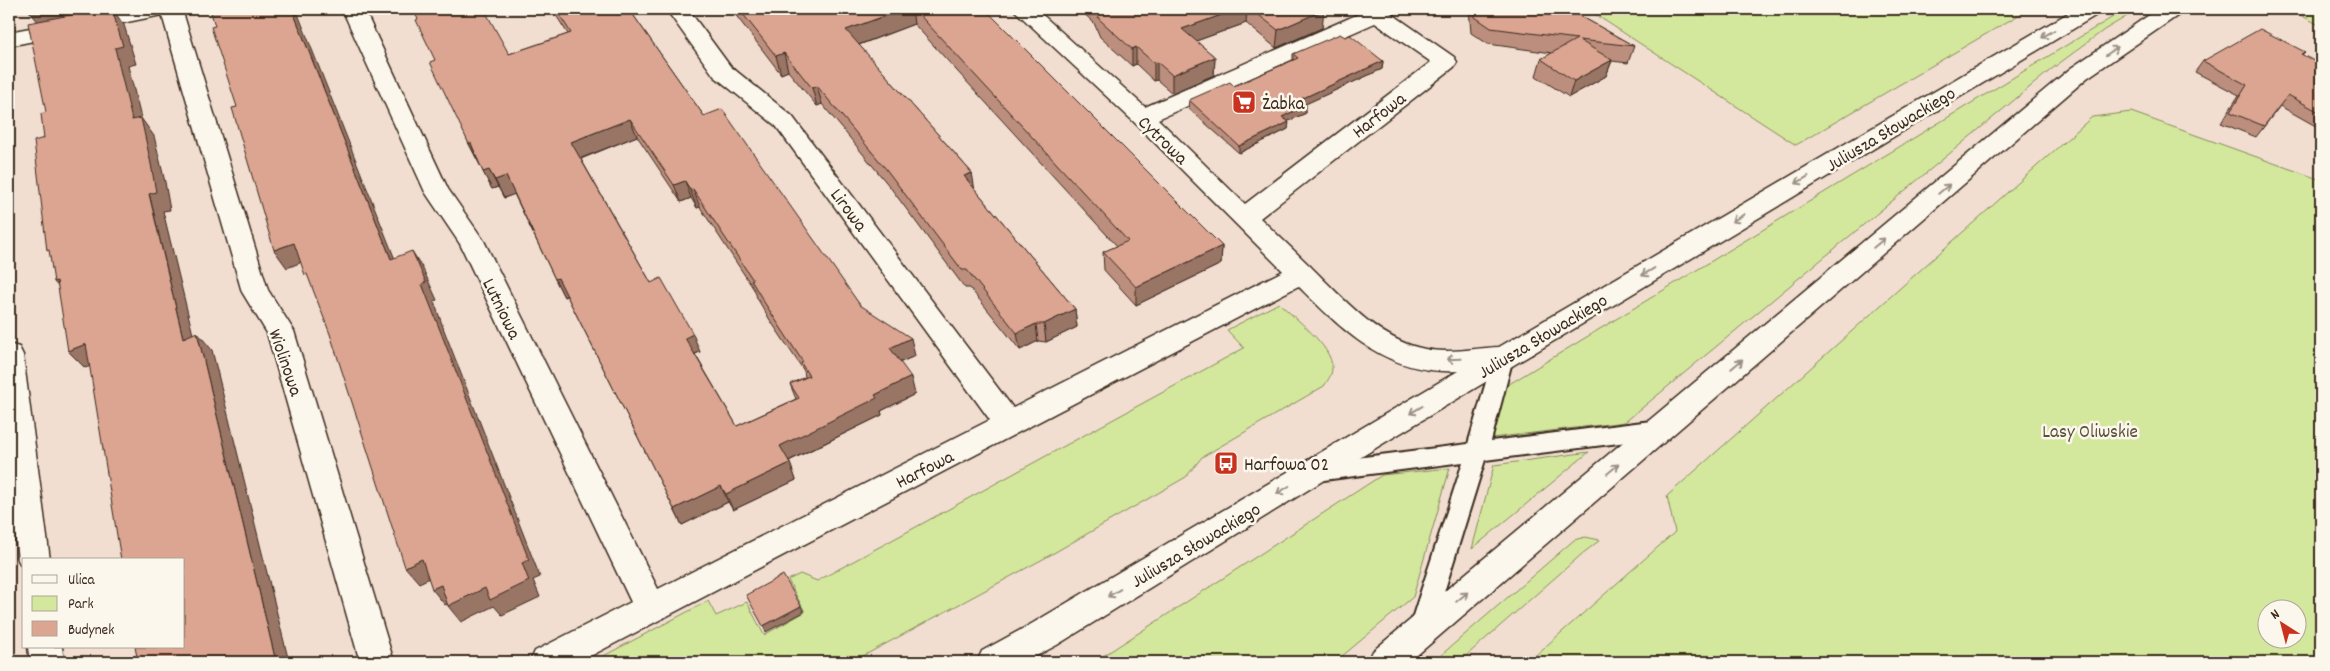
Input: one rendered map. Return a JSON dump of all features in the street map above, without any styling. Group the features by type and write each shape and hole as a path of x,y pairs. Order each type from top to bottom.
{"street":[{"path":"9,39 161,9"},
{"name":"Wiolinowa","path":"171,9 254,292 280,331 377,662"},
{"name":"Lutniowa","path":"353,9 437,192 471,241 651,609"},
{"name":"Lirowa","path":"677,9 722,70 784,121 1009,424"},
{"name":"Cytrowa","path":"1024,9 1142,117 1366,333 1390,348 1426,360 1503,358"},
{"name":"Juliusza Słowackiego","path":"994,662 1045,634 1312,472 2090,9"},
{"path":"1385,662 2079,73 2172,9"},
{"name":"Harfowa","path":"1142,117 1373,11 1446,62 1245,217"},
{"name":"Harfowa","path":"547,662 1301,272"},
{"path":"9,355 34,558"},
{"path":"45,648 47,662"}],"lane":[{"path":"1419,633 1477,452 1503,358"},
{"path":"1312,472 1660,429"}],"green space":[{"path":"1587,9 2029,9 1796,145"},
{"path":"2126,9 2139,9 2104,30 2053,68 1625,422 1491,438 1506,386"},
{"path":"2292,9 2321,9 2321,26 2293,11"},
{"name":"Lasy Oliwskie","path":"2131,112 2321,180 2321,662 1528,662 1675,532 1667,496 2092,117"},
{"path":"1279,303 1311,332 1331,359 1331,375 1324,386 1202,457 1186,477 1045,558 852,662 592,662 708,601 716,616 747,602 764,635 805,612 788,580 800,574 817,581 1244,348 1227,330"},
{"path":"1589,452 1472,549 1494,465"},
{"path":"1450,468 1413,597 1335,662 1094,662 1382,475"},
{"path":"1585,537 1600,540 1459,662 1433,662 1574,540"}],"building":[{"path":"102,9 112,9 123,46 115,48 132,120 141,118 151,164 156,192 149,194 183,338 197,332 276,662 138,662 135,648 185,648 185,558 121,558 86,344 68,351 57,281 54,282 49,250 47,251 34,141 44,138 41,114 46,112 28,23"},
{"path":"210,9 292,9 391,259 412,251 426,282 422,284 529,560 522,563 529,581 490,600 485,588 448,606 441,585 432,589 422,559 405,567 330,334 307,274 305,275 294,243 274,250 232,108 237,107 211,27 215,26"},
{"path":"412,9 484,9 509,54 571,33 556,9 629,9 704,116 722,109 860,305 911,338 890,348 911,377 875,395 877,398 780,446 790,463 726,494 721,486 674,509 558,278 555,279 506,176 495,180 489,170 483,172 471,143 469,144 430,62 435,60 416,20 418,19","holes":["630,119 674,185 685,181 690,190 693,189 753,280 751,280 803,362 801,363 809,376 790,384 799,398 737,426 685,338 693,334 661,278 651,283 571,142"]},
{"path":"739,9 904,9 846,30 972,173 964,176 1075,309 1044,324 1036,324 1017,333 967,270 962,270 886,169 817,86 812,88 784,53 776,56"},
{"path":"914,9 985,9 1222,246 1136,287 1103,252 1128,241"},
{"path":"1095,9 1238,9 1182,29 1215,57 1172,75 1157,62 1154,63 1136,47 1132,49 1099,19"},
{"path":"1251,9 1322,9 1324,10 1278,30"},
{"path":"1474,9 1568,9 1634,46 1579,40 1612,60 1574,81 1541,59 1577,39 1491,28 1475,17"},
{"path":"2260,29 2305,52 2301,54 2321,65 2321,113 2288,95 2264,126 2230,112 2247,85 2203,61"},
{"path":"1340,34 1345,37 1350,35 1383,61 1299,100 1306,105 1282,117 1289,122 1239,146 1189,100 1230,82 1234,86 1298,58 1293,54"},
{"path":"783,575 801,606 763,626 746,595"}],"place":[{"name":"Żabka","path":"1244,102"},
{"name":"Harfowa 02","path":"1226,463"}]}
